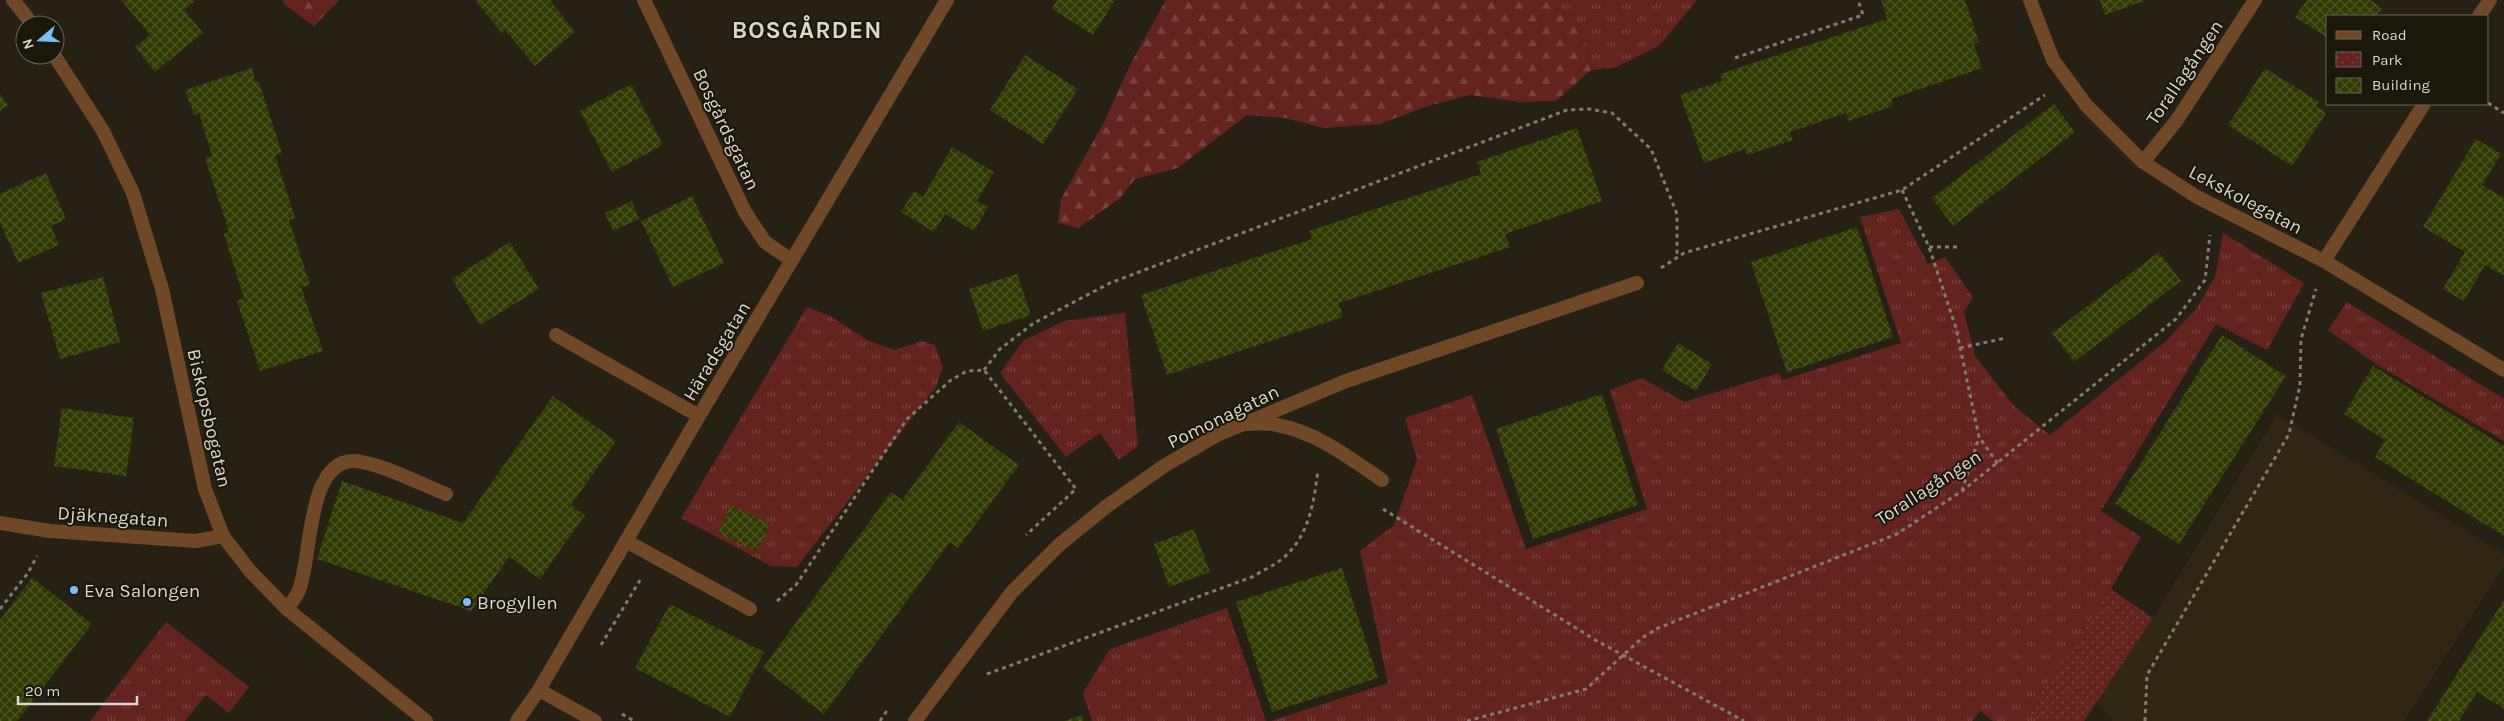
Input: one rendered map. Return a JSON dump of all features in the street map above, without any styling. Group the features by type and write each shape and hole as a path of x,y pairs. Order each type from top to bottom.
{"street":[{"path":"13,0 26,15"},
{"name":"Bosgårdsgatan","path":"644,0 745,212 764,242 791,260"},
{"name":"Häradsgatan","path":"517,721 538,690 791,260 947,0"},
{"name":"Lekskolegatan","path":"2030,0 2053,60 2086,106 2142,162 2197,197 2324,261 2504,370"},
{"name":"Torallagången","path":"2142,162 2177,120 2255,0"},
{"path":"2481,15 2490,0"},
{"name":"Biskopsbogatan","path":"60,65 103,131 132,193 162,289 204,489 223,536 250,571 287,609 426,721"},
{"path":"2324,261 2423,105"},
{"name":"Pomonagatan","path":"915,721 1012,592 1059,546 1107,506 1164,466 1216,436 1346,381 1638,283"},
{"path":"556,335 699,416"},
{"path":"1242,424 1276,424 1308,434 1343,453 1382,480"},
{"path":"287,609 299,590 320,487 329,471 351,461 365,463 446,494"},
{"name":"Djäknegatan","path":"0,523 50,530 196,541 223,536"},
{"path":"626,541 750,609"},
{"path":"538,690 595,721"}],"path":[{"path":"1735,58 1862,15 1858,0"},
{"path":"1638,283 1684,253 1902,190 2069,80"},
{"path":"2489,104 2504,113"},
{"path":"750,609 779,600 796,586 907,419 951,380 967,371 984,370 1000,349 1034,322 1110,283 1567,110 1588,109 1612,113 1651,149 1676,214 1677,258"},
{"path":"1902,190 1929,247 1956,328 1979,437 1998,464"},
{"name":"Torallagången","path":"1467,721 1586,690 1642,638 1658,628 1897,534 1962,491 1998,464 2176,319 2205,280 2211,237 2197,197"},
{"path":"1929,247 1961,248"},
{"path":"2145,721 2146,676 2289,434 2300,385 2301,339 2324,261"},
{"path":"1960,348 1980,346 2006,338"},
{"path":"984,370 1076,489"},
{"path":"1962,491 1979,437"},
{"path":"983,676 1260,573 1283,558 1303,535 1315,496 1321,441"},
{"path":"1318,470 1326,475"},
{"path":"1378,506 1623,656 1744,721"},
{"path":"0,609 28,573 50,530"},
{"path":"599,648 653,557"},
{"path":"619,712 634,721"}],"shaded area":[{"path":"2277,414 2504,554 2504,566 2404,721 2113,721 2096,703 2153,618"}],"green space":[{"path":"282,0 339,0 314,26 285,5"},
{"path":"1166,0 1547,0 1583,34 1591,70 1556,101 1520,102 1470,95 1428,106 1380,124 1324,128 1285,118 1247,115 1178,168 1135,179 1119,199 1078,228 1058,223 1061,199 1104,122 1130,65"},
{"path":"1547,0 1697,0 1659,46 1617,67 1591,70 1583,34"},
{"path":"1899,209 1928,264 1945,257 1973,297 1964,312 1975,356 2014,406 2050,435 2166,341 2196,309 2215,277 2223,233 2304,283 2267,350 2216,324 2101,511 2141,537 2111,589 2028,713 2039,721 1993,721 1980,711 1972,721 1271,721 1388,683 1360,551 1394,525 1417,459 1405,418 1472,395 1526,549 1647,509 1610,390 1642,378 1684,402 1779,373 1782,380 1901,343 1860,217"},
{"path":"2347,302 2504,399 2504,441 2376,364 2328,330"},
{"path":"807,307 830,316 869,341 895,350 922,341 935,345 943,367 936,387 797,567 771,566 681,518"},
{"path":"1125,313 1138,446 1119,460 1100,433 1066,457 1000,373 1024,340 1064,321"},
{"path":"2111,589 2153,618 2084,721 2039,721 2027,713"},
{"path":"1227,608 1266,721 1092,721 1083,693 1110,649"},
{"path":"166,622 249,687 229,713 206,695 185,721 90,721"}],"building":[{"path":"121,0 196,0 184,10 203,33 155,72 135,47 150,35"},
{"path":"475,0 550,0 575,32 535,66 505,30 502,33"},
{"path":"1057,0 1115,0 1093,35 1052,9"},
{"path":"1881,0 1965,0 1979,42 1974,44 1982,68 1891,99 1893,106 1849,121 1846,113 1790,132 1793,140 1747,155 1745,149 1704,163 1680,95 1722,81 1720,74 1887,19"},
{"path":"2100,0 2146,0 2105,15"},
{"path":"2307,0 2370,0 2382,8 2377,15 2326,15 2326,37 2295,17"},
{"path":"1025,55 1078,89 1043,144 990,110"},
{"path":"252,68 256,83 259,82 282,153 275,155 295,218 289,220 310,285 301,287 323,351 260,371 237,301 244,298 224,234 229,232 205,158 212,156 199,113 194,115 185,90"},
{"path":"2265,68 2319,102 2316,106 2326,113 2292,166 2228,125"},
{"path":"631,84 663,145 612,172 580,111"},
{"path":"0,94 8,105 0,111"},
{"path":"2054,104 2075,132 1953,226 1932,198"},
{"path":"1577,128 1602,201 1505,234 1510,247 1339,303 1343,317 1167,375 1141,295 1312,239 1309,231 1481,174 1477,162"},
{"path":"2476,139 2501,154 2482,185 2504,198 2504,276 2485,265 2464,301 2443,289 2465,252 2423,227"},
{"path":"952,147 994,172 977,201 988,207 974,231 945,214 934,232 901,212 914,191 923,197"},
{"path":"46,173 66,219 51,226 59,245 18,263 0,222 0,194"},
{"path":"692,196 724,263 673,287 641,221"},
{"path":"632,201 639,219 613,231 605,213"},
{"path":"1857,227 1893,337 1787,372 1751,262"},
{"path":"510,242 539,289 480,325 452,279"},
{"path":"2159,252 2181,281 2074,362 2052,333"},
{"path":"1017,274 1031,315 983,331 969,289"},
{"path":"103,277 120,342 60,359 41,293"},
{"path":"2222,335 2286,376 2179,544 2115,504"},
{"path":"1678,343 1712,364 1696,391 1662,370"},
{"path":"2373,366 2504,446 2504,536 2375,457 2385,440 2344,414"},
{"path":"1602,394 1638,505 1533,539 1496,429"},
{"path":"553,396 616,441 571,505 585,515 540,579 509,557 471,611 317,559 342,481 463,523"},
{"path":"62,408 134,418 126,476 54,466"},
{"path":"959,422 1019,465 958,548 950,542 824,714 763,668 891,492 902,500"},
{"path":"731,505 770,524 757,552 718,533"},
{"path":"1194,529 1210,572 1169,587 1154,544"},
{"path":"1342,568 1378,678 1272,712 1236,602"},
{"path":"32,578 92,624 17,721 0,721 0,620"},
{"path":"2504,600 2504,709 2477,692 2459,721 2427,721"},
{"path":"670,604 764,652 730,717 635,668"},
{"path":"1082,715 1084,721 1064,721"}],"place":[{"name":"Eva Salongen","path":"74,590"},
{"name":"Brogyllen","path":"467,602"}],"district":[{"name":"BOSGÅRDEN","path":"807,30"}]}
